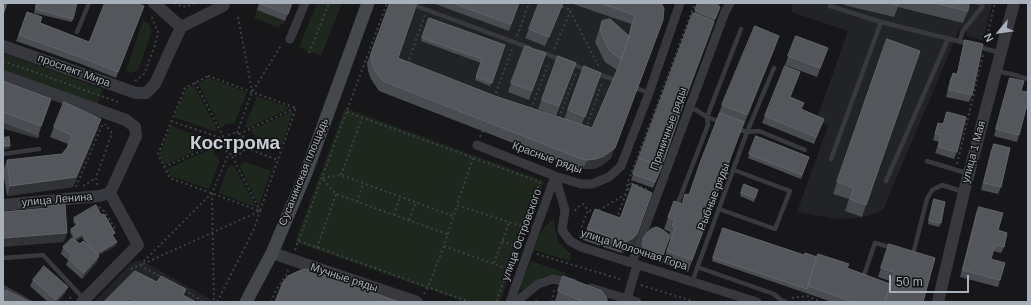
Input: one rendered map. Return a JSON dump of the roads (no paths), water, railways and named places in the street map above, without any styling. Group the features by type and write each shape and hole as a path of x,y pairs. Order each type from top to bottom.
{"main road":[{"name":"Сусанинская площадь","path":"246,302 272,253 306,172 368,3"}],"street":[{"path":"290,39 305,3"},
{"path":"649,92 680,3"},
{"name":"Пряничные ряды","path":"627,299 632,283 633,260 725,12 730,3"},
{"name":"улица 1 Мая","path":"938,302 964,192 1014,3"},
{"path":"158,6 180,27 224,5"},
{"name":"проспект Мира","path":"3,46 136,93 146,92 155,84 180,27"},
{"path":"3,76 105,118 126,120 135,127 136,136 101,201 138,245 81,298"},
{"name":"Красные ряды","path":"477,145 556,176 581,184 592,184 609,177 621,166 649,92"},
{"name":"улица Молочная Гора","path":"556,176 565,210 562,230 570,241 581,247 632,264 757,302"},
{"name":"улица Островского","path":"510,302 556,176"},
{"name":"улица Ленина","path":"3,205 101,201"},
{"name":"Мучные ряды","path":"272,253 419,300"},
{"path":"516,302 538,284 552,279 577,284 638,302"}],"lane":[{"path":"78,32 89,3"},
{"path":"408,3 625,84"},
{"path":"831,3 830,6 882,22 1000,53"},
{"path":"959,42 963,31 982,7 983,3"},
{"path":"831,159 882,22"},
{"path":"676,208 708,125 707,117 741,29"},
{"path":"886,181 948,39"},
{"name":"Рыбные ряды","path":"692,282 747,132 774,68"},
{"path":"996,71 1028,79"},
{"path":"630,86 649,92"},
{"path":"689,108 741,131 758,131 805,150"},
{"path":"3,126 37,136"},
{"path":"3,154 39,149"},
{"path":"927,161 969,174"},
{"path":"719,209 775,229 790,191 734,170"},
{"path":"905,252 913,254 927,199 932,190 942,185 964,192"},
{"path":"864,276 875,243 898,250"},
{"path":"3,258 43,255 81,298"},
{"path":"697,267 774,294 784,301"},
{"path":"3,287 30,302"}],"district":[{"name":"Кострома","path":"235,144"}]}
